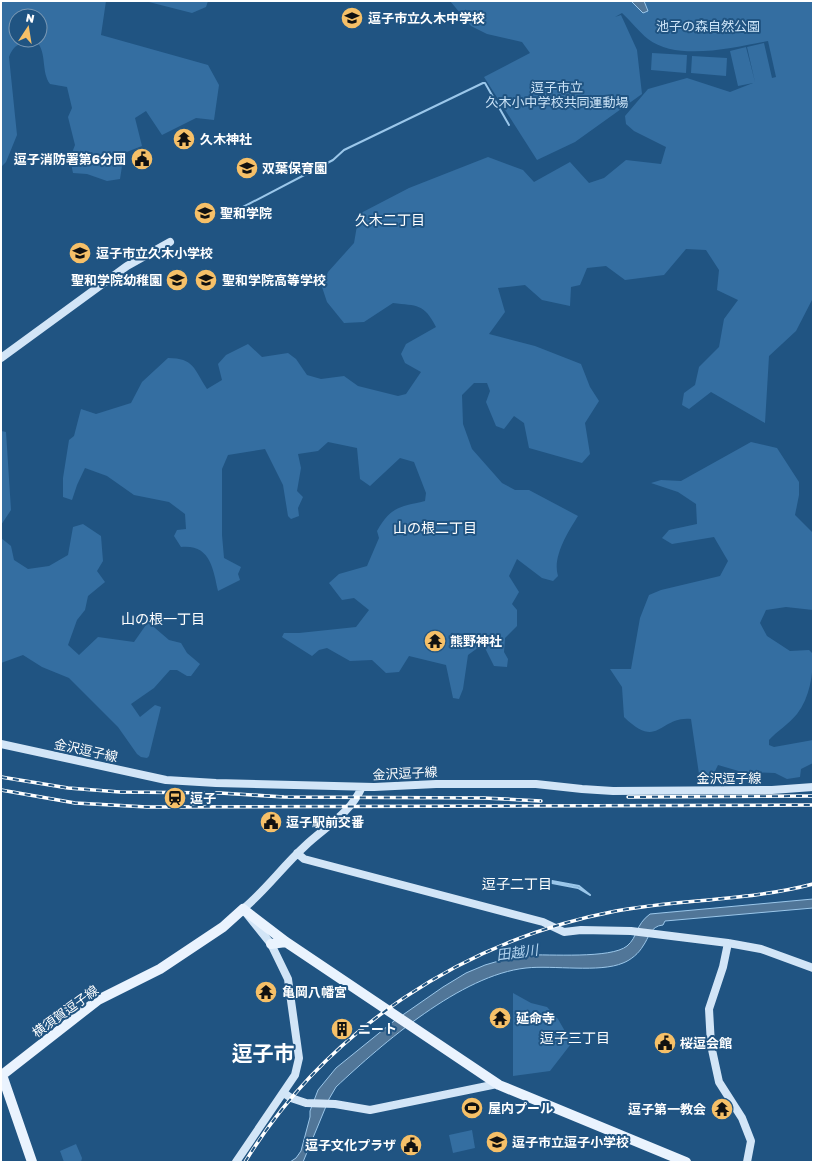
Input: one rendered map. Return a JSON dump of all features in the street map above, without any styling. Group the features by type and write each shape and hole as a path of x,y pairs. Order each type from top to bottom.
{"main road":[{"path":"243,909 286,942 497,1084 686,1162"},
{"name":"横須賀逗子線","path":"32,1162 1,1075 98,1000 160,969 223,927 243,909"},
{"path":"271,944 286,942"}],"street":[{"path":"1,358 127,266 170,242"},
{"name":"金沢逗子線","path":"1,744 171,781 362,787 397,787 436,784 523,784 613,791 784,790 813,787"},
{"path":"236,1162 284,1093 298,1070 299,1058 288,979 271,944 243,909 297,853 344,814 362,787"},
{"path":"297,853 304,859 543,922 564,932 581,930 631,931 728,942 761,949 813,968"},
{"path":"728,942 723,968 709,1009 711,1045 719,1082 742,1118 751,1141 747,1162"},
{"path":"284,1093 291,1098 310,1104 328,1104 374,1110 497,1084"}],"green space":[{"path":"1,1 106,1 101,35 208,65 219,85 214,120 196,118 162,135 146,111 135,118 142,146 124,153 120,179 107,181 87,174 73,173 70,158 75,145 68,117 72,108 67,87 50,84 47,79 41,48 48,48 48,8 8,8 8,48 14,48 9,57 17,135 6,162 1,167"},
{"path":"145,1 208,1 206,7 192,13"},
{"path":"450,1 813,1 813,298 796,331 769,356 765,423 711,392 689,409 682,405 684,393 695,385 699,367 719,347 724,319 738,300 717,290 719,270 706,250 686,249 664,275 625,280 606,266 587,268 580,285 571,287 570,306 542,300 525,285 498,288 505,312 489,334 535,346 581,364 590,387 599,401 585,423 590,454 582,463 529,448 524,423 514,416 504,429 496,426 486,402 490,391 487,383 474,383 462,395 463,424 472,449 502,483 515,490 529,490 578,516 562,545 557,561 558,576 553,581 542,578 517,559 509,576 519,592 512,604 517,610 517,626 505,638 504,652 508,659 507,667 494,666 483,644 468,655 463,689 459,699 453,698 446,665 409,656 399,672 386,673 372,660 350,661 327,648 319,650 312,656 282,637 284,633 299,633 356,627 369,610 354,598 342,600 329,583 339,574 367,566 379,538 377,531 392,512 403,507 425,501 426,493 414,462 400,458 370,486 360,479 357,448 328,442 318,451 298,454 301,468 297,491 303,497 298,508 299,516 291,519 288,516 283,485 265,449 228,455 222,469 222,535 224,558 241,567 238,574 240,580 218,591 212,566 204,554 198,549 181,547 174,536 177,530 186,529 185,514 169,502 134,495 107,476 85,468 72,500 63,497 63,478 69,440 74,436 81,409 96,414 131,403 142,382 168,358 183,360 192,366 207,389 222,380 218,364 226,355 248,344 262,357 288,353 296,359 307,375 321,379 344,376 358,386 398,396 406,394 421,372 405,363 401,354 406,344 436,327 432,319 419,307 393,303 364,322 344,323 327,302 322,287 328,272 354,243 359,214 409,188 488,157 523,170 534,182 570,162 589,183 604,178 626,160 661,164 666,147 634,131 626,124 625,116 648,89 687,78 730,92 753,83 738,86 730,51 746,47 755,82 747,47 764,43 772,78 776,77 768,41 707,51 675,50 660,46 648,39 622,13 615,17 621,15 637,50 642,94 575,142 537,160 484,77 530,53 522,42 487,34 471,26"},
{"path":"652,53 687,55 686,73 651,70"},
{"path":"692,56 727,58 726,76 691,73"},
{"path":"1,431 6,432 11,510 1,525"},
{"path":"751,442 777,448 799,482 799,495 795,515 813,533 813,610 786,607 766,610 760,623 767,636 790,651 809,650 813,654 810,686 805,700 794,718 769,740 769,745 774,747 813,740 813,763 801,769 800,777 787,779 775,773 742,772 718,765 712,777 705,779 699,774 691,719 680,719 652,732 636,727 624,717 622,687 610,669 631,669 640,618 649,595 661,590 720,576 728,561 714,537 672,544 662,538 669,530 697,524 696,504 678,492 651,483 661,480 681,481"},
{"path":"83,524 101,536 103,561 97,571 105,582 88,596 85,610 77,620 68,645 79,655 98,637 134,642 148,622 169,640 181,643 187,653 200,664 191,676 187,676 177,670 170,670 154,688 131,704 140,717 155,705 161,707 149,756 147,758 141,757 137,754 118,727 69,678 42,667 23,655 1,663 1,538 11,546 14,560 28,569 49,566 68,555 73,527"},
{"path":"513,993 531,1003 547,1007 558,1019 566,1033 574,1040 550,1071 513,1076"},
{"path":"472,1130 475,1148 453,1153 449,1135"},
{"path":"76,1144 82,1158 81,1162 64,1162 60,1151"}],"water":[{"path":"631,1 644,1 648,11 643,13"},
{"name":"田越川","path":"813,899 813,908 665,921 663,925 655,928 650,933 641,949 634,956 626,962 613,966 602,968 526,968 501,973 476,983 450,997 424,1014 376,1051 336,1087 329,1099 303,1162 290,1162 296,1158 301,1151 310,1117 310,1111 318,1090 336,1068 394,1021 466,973 502,960 503,957 522,950 526,955 564,955 608,953 619,950 631,942 642,922 650,914"}],"waterway":[{"path":"243,207 333,160 344,150 483,83 485,83 509,125"},
{"path":"552,881 579,886 590,895 578,888 552,883 552,881"}],"railway":[{"path":"1,777 68,788 120,792 220,793 284,797 484,798 541,801"},
{"path":"1,790 75,803 147,807 813,805"},
{"path":"628,797 813,796"},
{"path":"245,1162 278,1115 316,1071 358,1032 404,998 453,968 505,944 560,925 616,911 665,904 764,894 813,884"}],"place":[{"name":"逗子市立久木中学校","path":"352,18"},
{"name":"久木神社","path":"184,139"},
{"name":"逗子消防署第6分団","path":"142,159"},
{"name":"双葉保育園","path":"247,168"},
{"name":"聖和学院","path":"205,213"},
{"name":"逗子市立久木小学校","path":"80,253"},
{"name":"聖和学院幼稚園","path":"177,280"},
{"name":"聖和学院高等学校","path":"206,280"},
{"name":"熊野神社","path":"435,641"},
{"name":"逗子","path":"175,798"},
{"name":"逗子駅前交番","path":"271,822"},
{"name":"亀岡八幡宮","path":"266,992"},
{"name":"延命寺","path":"500,1018"},
{"name":"ニート","path":"342,1029"},
{"name":"桜逗会館","path":"665,1043"},
{"name":"屋内プール","path":"472,1108"},
{"name":"逗子第一教会","path":"722,1109"},
{"name":"逗子市立逗子小学校","path":"497,1142"},
{"name":"逗子文化プラザ","path":"411,1145"}],"district":[{"name":"久木二丁目","path":"390,219"},
{"name":"山の根二丁目","path":"435,527"},
{"name":"山の根一丁目","path":"163,618"},
{"name":"逗子二丁目","path":"517,883"},
{"name":"逗子三丁目","path":"575,1037"},
{"name":"逗子市","path":"263,1053"}],"park label":[{"name":"池子の森自然公園","path":"708,26"},
{"name":"逗子市立 久木小中学校共同運動場","path":"557,94"}]}
